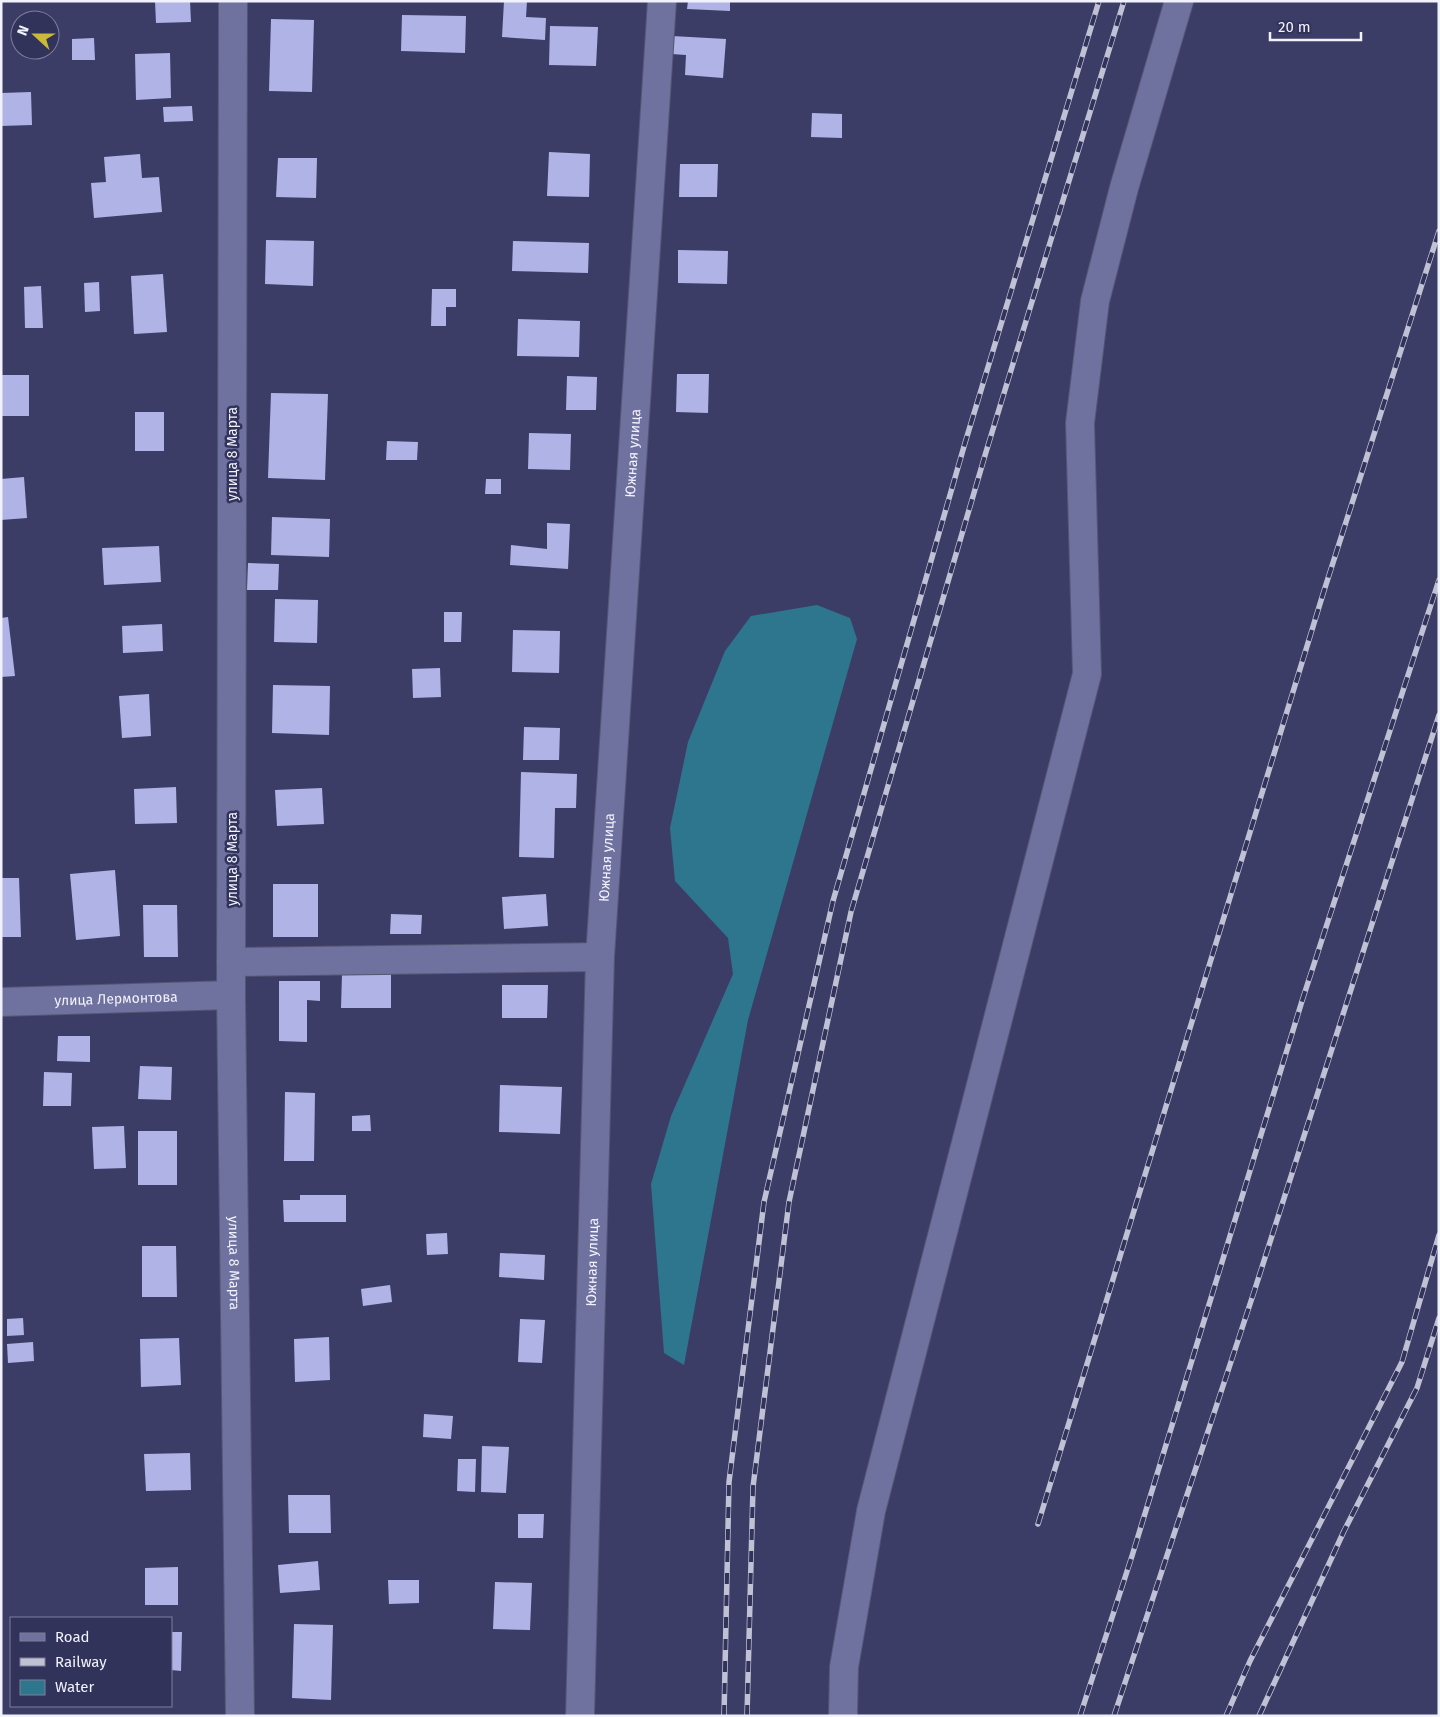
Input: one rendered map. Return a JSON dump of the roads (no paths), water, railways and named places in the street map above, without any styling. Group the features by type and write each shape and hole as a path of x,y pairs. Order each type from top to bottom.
{"street":[{"name":"улица 8 Марта","path":"233,1 231,995 240,1716"},
{"name":"Южная улица","path":"580,1716 600,957 662,1"},
{"path":"843,1716 844,1667 871,1511 1087,674 1080,423 1095,301 1124,188 1179,1"},
{"path":"231,962 600,957"},
{"name":"улица Лермонтова","path":"1,1002 231,995"}],"water":[{"path":"817,605 850,618 857,639 748,1020 684,1365 664,1353 651,1184 671,1116 733,974 728,938 675,881 670,828 688,742 725,651 751,616"}],"railway":[{"path":"724,1716 729,1482 764,1202 833,901 965,443 1099,1"},
{"path":"747,1716 753,1487 789,1202 851,912 986,452 1124,1"},
{"path":"1038,1524 1323,594 1439,231"},
{"path":"1080,1716 1132,1556 1302,1001 1439,580"},
{"path":"1114,1716 1254,1292 1439,715"},
{"path":"1226,1716 1250,1661 1402,1362 1439,1235"},
{"path":"1259,1716 1344,1531 1417,1388 1439,1318"}]}
